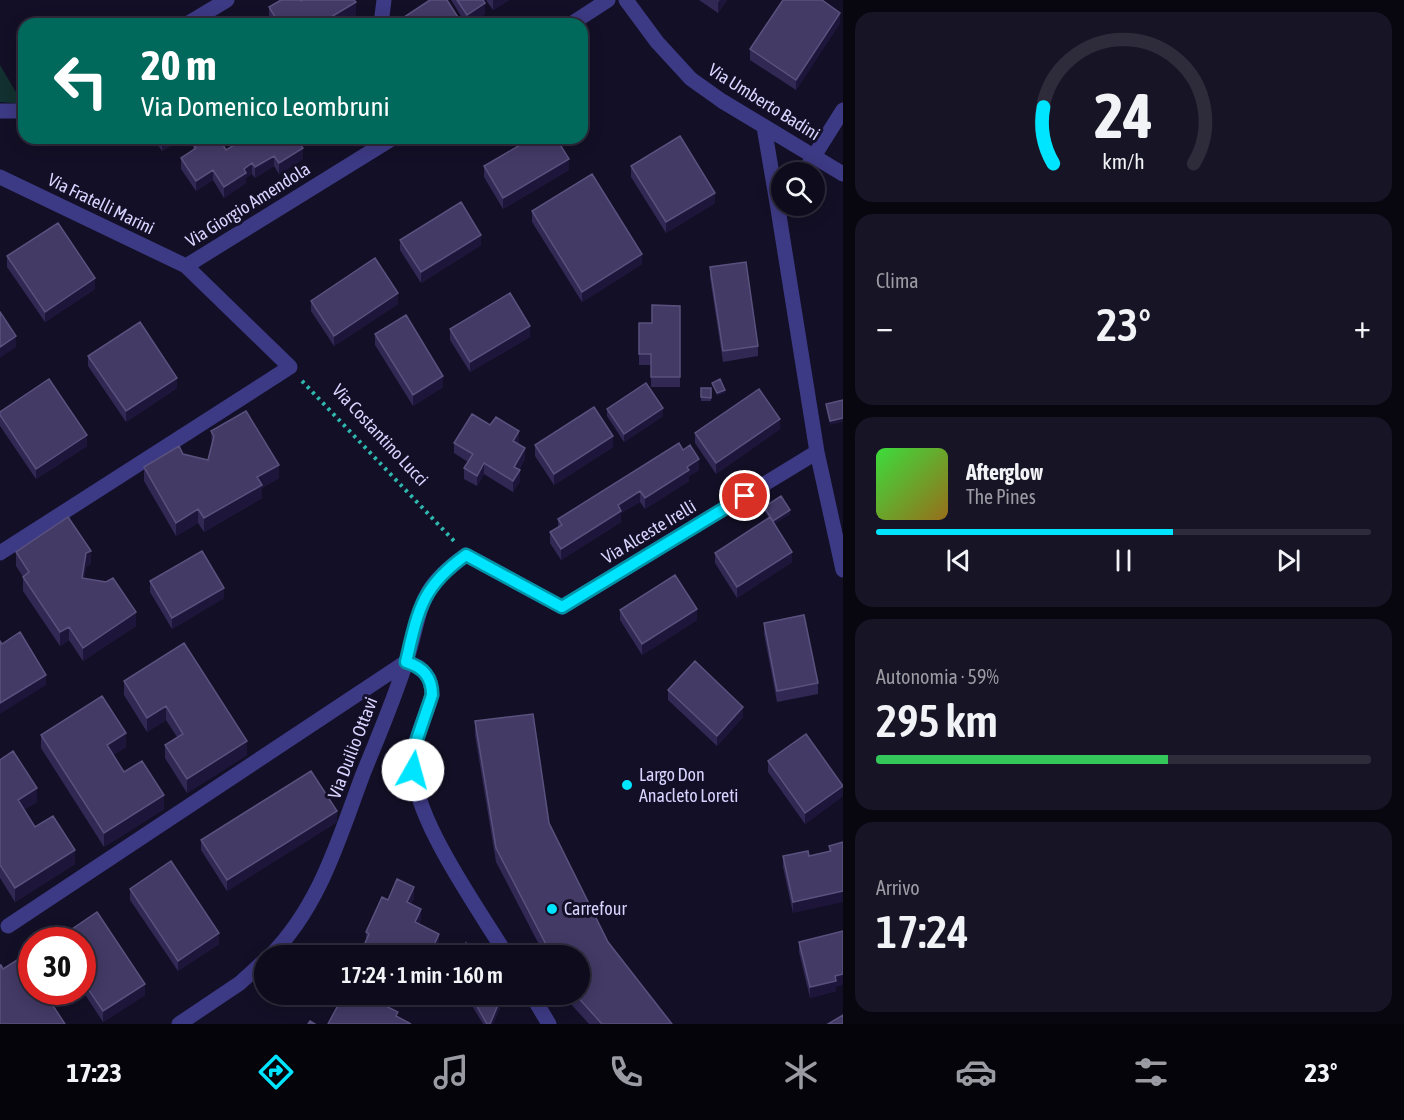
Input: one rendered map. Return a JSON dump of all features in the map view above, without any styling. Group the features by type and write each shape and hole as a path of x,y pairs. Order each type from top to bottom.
{"street":[{"path":"197,18 227,0"},
{"path":"382,18 384,0"},
{"path":"580,18 608,0"},
{"name":"Via Umberto Badini","path":"626,0 657,42 683,71 710,93 843,174"},
{"path":"811,162 843,110"},
{"path":"0,111 18,111"},
{"path":"764,127 771,162"},
{"name":"Via Giorgio Amendola","path":"186,266 383,144"},
{"name":"Via Fratelli Marini","path":"0,177 186,266"},
{"path":"781,216 816,452 843,570"},
{"path":"0,553 290,368 186,266"},
{"name":"Via Alceste Irelli","path":"466,555 562,607 816,452"},
{"name":"Via Duilio Ottavi","path":"279,945 295,927 318,890 406,662 416,622 428,591 445,570 466,555"},
{"path":"8,926 406,662 420,667 426,673 432,687 432,695 414,750 413,770 417,793 441,847 500,945"},
{"path":"179,1024 240,983 254,970"},
{"path":"538,1005 549,1024"}],"path":[{"name":"Via Costantino Lucci","path":"290,368 466,555"}],"green space":[{"path":"0,65 18,96 18,104 0,102"}],"building":[{"path":"281,0 354,0 356,2 332,18 276,18 269,7"},
{"path":"430,0 447,0 458,18 403,18"},
{"path":"457,0 483,0 485,3 467,15"},
{"path":"783,0 822,0 840,13 796,80 750,49"},
{"path":"680,136 715,193 666,222 631,166"},
{"path":"193,144 222,144 226,150 236,144 300,144 303,148 279,163 274,156 255,167 252,163 244,169 246,173 224,187 213,170 196,181 181,158 196,148"},
{"path":"522,144 560,144 569,159 503,198 484,166"},
{"path":"592,174 642,254 582,292 532,211"},
{"path":"461,202 481,235 421,272 400,240"},
{"path":"58,223 95,278 45,312 7,256"},
{"path":"375,258 398,293 334,336 311,301"},
{"path":"746,262 758,346 723,351 710,267"},
{"path":"510,293 530,326 470,362 450,329"},
{"path":"652,305 680,306 680,377 651,377 651,354 639,354 639,323 652,323"},
{"path":"0,312 16,336 0,347"},
{"path":"406,315 443,376 413,395 375,334"},
{"path":"140,322 177,378 126,411 88,356"},
{"path":"49,379 87,435 36,469 0,412"},
{"path":"720,379 725,390 717,393 712,383"},
{"path":"646,383 663,408 624,434 607,409"},
{"path":"701,388 711,388 711,398 701,397"},
{"path":"759,389 780,419 716,463 695,433"},
{"path":"843,400 843,418 830,421 826,404"},
{"path":"594,407 613,436 554,474 535,445"},
{"path":"246,411 279,465 257,477 262,485 204,518 198,509 176,523 144,467 179,446 183,454 208,460 214,436 211,431"},
{"path":"472,414 490,425 496,417 519,431 513,441 525,448 514,467 520,470 513,481 484,463 477,476 464,468 473,454 454,443"},
{"path":"679,443 683,450 690,445 699,459 687,467 689,470 645,498 640,491 618,505 621,511 561,549 550,532 562,525 558,519"},
{"path":"781,496 790,510 773,521 764,507"},
{"path":"68,517 91,551 86,553 82,578 106,582 113,578 136,612 83,648 69,627 60,632 23,577 29,572 16,552"},
{"path":"770,517 792,552 737,587 715,553"},
{"path":"202,551 224,588 172,618 150,581"},
{"path":"675,575 697,609 642,644 620,610"},
{"path":"804,615 818,683 777,691 764,623"},
{"path":"20,632 46,675 0,703 0,641 2,644"},
{"path":"184,643 247,741 187,779 165,745 183,734 166,706 147,718 124,681"},
{"path":"695,661 743,707 717,736 668,690"},
{"path":"102,696 126,733 107,745 124,772 142,761 164,795 104,833 41,735"},
{"name":"Carrefour","path":"533,714 549,823 608,942 672,1024 602,1024 585,1005 590,1005 590,945 546,945 496,848 475,721"},
{"path":"806,734 843,786 805,813 768,761"},
{"path":"13,751 37,788 18,800 35,827 53,816 75,850 15,888 0,865 0,760"},
{"path":"311,771 337,811 227,880 201,840"},
{"path":"843,842 843,891 793,902 783,856 808,851 809,856 831,851 829,846"},
{"path":"171,861 219,933 178,961 130,889"},
{"path":"397,879 414,887 407,902 421,909 415,922 439,934 434,945 364,945 369,934 366,932 382,897 388,900"},
{"path":"97,912 145,984 103,1011 96,1001 96,927 75,927"},
{"path":"843,931 843,974 835,976 836,981 810,987 799,942"},
{"path":"18,960 18,1005 53,1005 65,1024 0,1024 0,965 3,969"},
{"path":"338,1005 384,1005 398,1012 396,1016 411,1024 328,1024"},
{"path":"476,1005 498,1005 490,1024 487,1024"},
{"path":"843,1015 843,1024 828,1024"}],"place":[{"name":"Largo Don Anacleto Loreti","path":"627,785"},
{"name":"Carrefour","path":"552,909"}],"route":[{"path":"413,770 414,750 432,695 432,687 426,673 420,667 406,662 422,602 434,582 445,570 466,555 562,607 745,496"}]}
